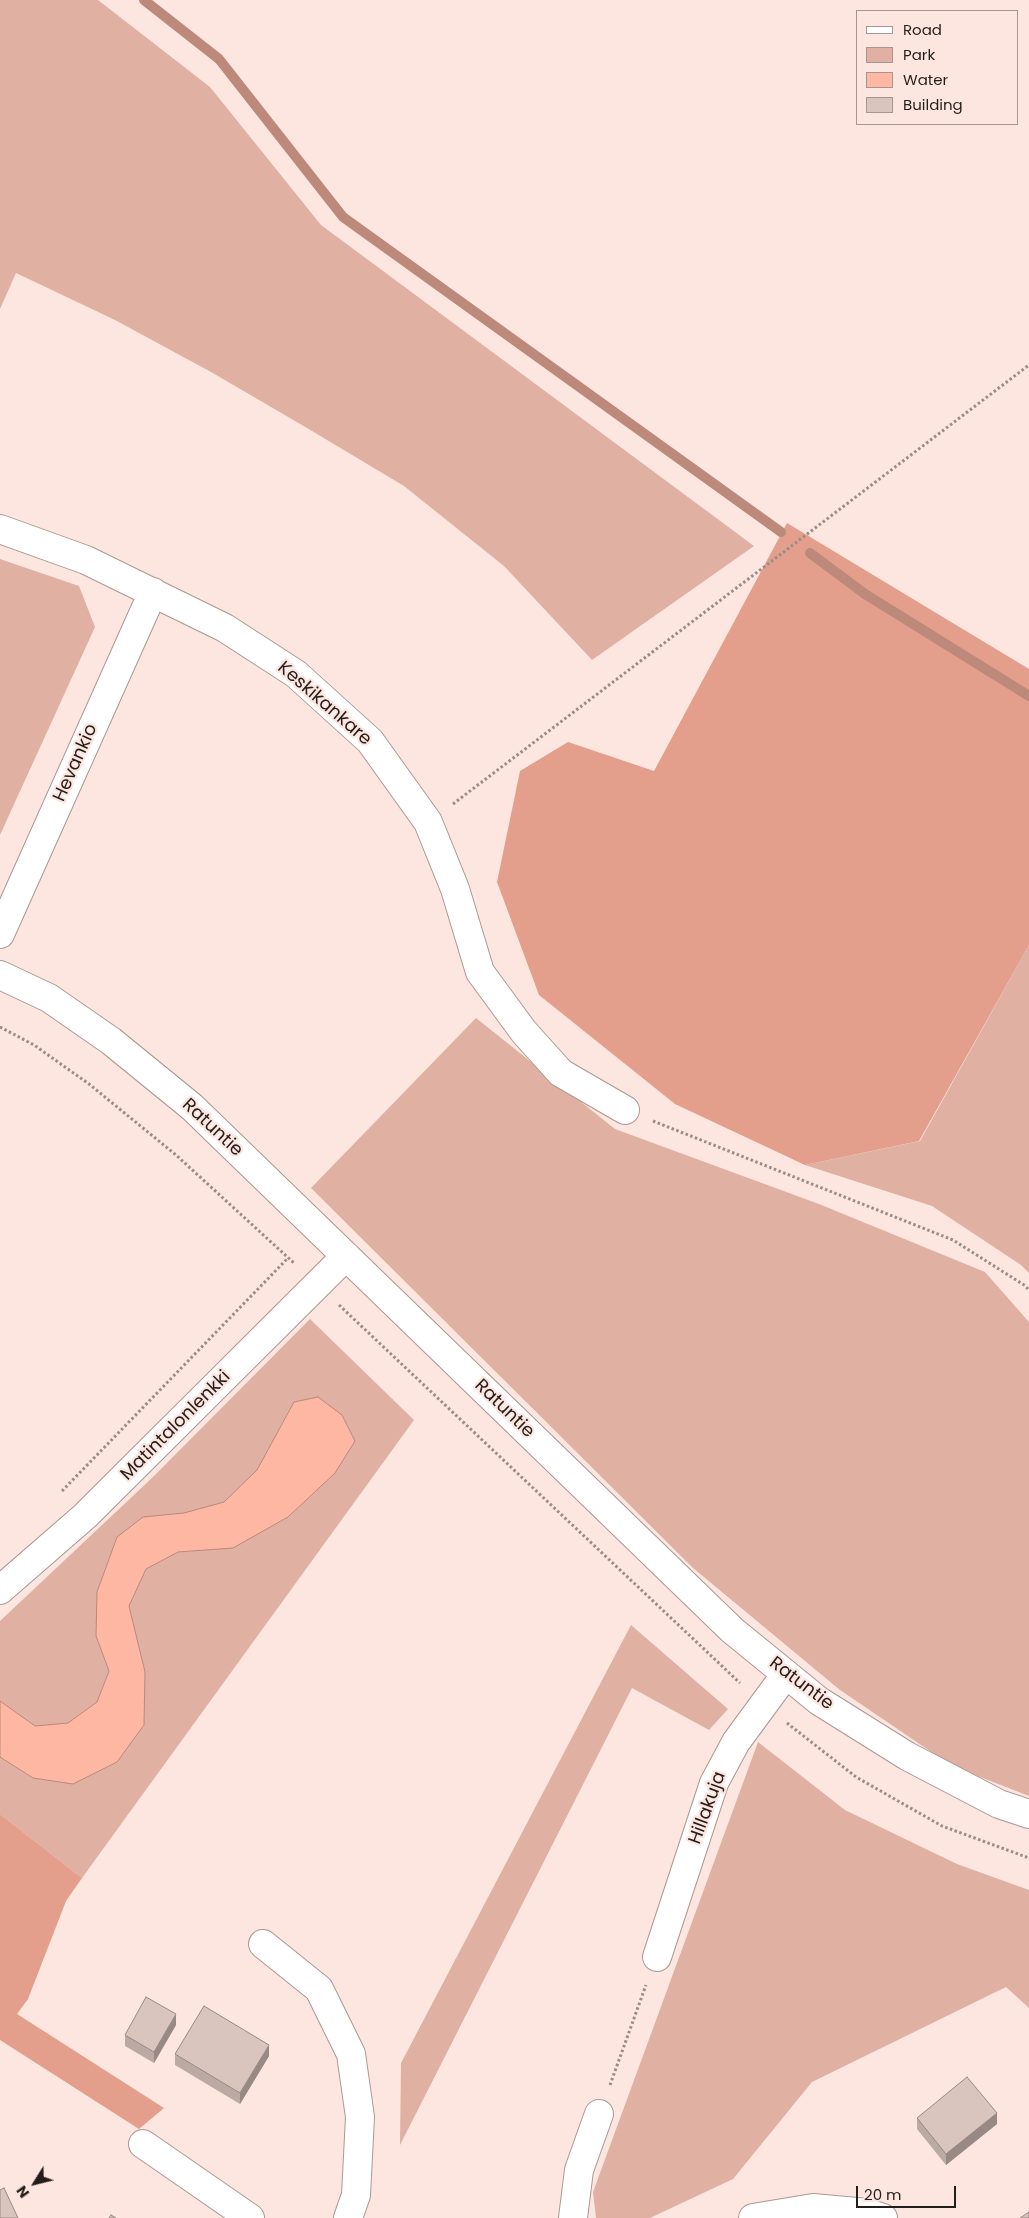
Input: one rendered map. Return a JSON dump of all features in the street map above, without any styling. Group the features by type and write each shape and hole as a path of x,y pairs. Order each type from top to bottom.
{"street":[{"name":"Keskikankare","path":"0,529 86,560 225,628 296,674 370,741 428,822 454,889 480,972 524,1032 561,1073 625,1110"},
{"name":"Hevankio","path":"0,934 153,592"},
{"name":"Ratuntie","path":"0,975 49,998 111,1041 192,1107 732,1630 819,1701 907,1756 999,1804 1029,1814"},
{"name":"Matintalonlenkki","path":"0,1590 85,1516 346,1256"},
{"name":"Hillakuja","path":"657,1957 714,1783 736,1742 786,1674"},
{"path":"263,1944 319,1989 352,2054 360,2117 356,2195 348,2218"},
{"path":"573,2218 579,2170 599,2114"},
{"path":"144,2144 250,2218"},
{"path":"753,2218 813,2208 868,2213 883,2218"}],"path":[{"path":"428,822 1029,366"},
{"path":"625,1110 953,1240 1029,1290"},
{"path":"60,1494 288,1258"},
{"path":"599,2114 657,1957"}],"green space":[{"path":"0,0 98,0 210,87 321,225 754,546 592,660 504,566 404,486 307,428 211,372 115,320 16,273 0,309"},
{"path":"0,559 79,586 95,627 0,835"},
{"path":"1029,945 1029,1273 1021,1265 932,1206 805,1165 920,1141"},
{"path":"476,1018 615,1129 819,1204 985,1272 1029,1322 1029,1796 952,1766 840,1690 693,1568 311,1188"},
{"path":"310,1319 414,1420 82,1878 0,1814 0,1621 153,1477"},
{"path":"631,1625 728,1709 709,1730 632,1688 400,2145 401,2063"},
{"path":"758,1742 845,1810 957,1864 1029,1890 1029,2008 1006,1987 812,2082 733,2179 650,2218 596,2218 593,2192"}],"shaded area":[{"path":"787,523 1029,669 1029,945 919,1141 805,1165 675,1104 539,995 497,882 520,771 568,742 654,771"},
{"path":"0,1814 82,1878 66,1901 28,1999 17,2014 164,2108 139,2129 0,2040"}],"water":[{"path":"318,1397 342,1415 355,1441 335,1473 288,1517 233,1548 178,1552 146,1569 129,1606 145,1672 144,1725 117,1762 73,1784 33,1778 0,1757 0,1701 35,1726 68,1723 97,1702 109,1671 96,1636 97,1592 117,1537 143,1517 184,1513 224,1502 257,1470 294,1402"}],"building":[{"path":"146,1997 176,2014 154,2052 125,2035"},
{"path":"204,2006 269,2045 240,2093 175,2054"},
{"path":"967,2077 997,2113 946,2154 917,2118"},
{"path":"4,2188 18,2218 0,2218 0,2190"},
{"path":"1029,2212 1029,2218 1020,2218"}],"waterway":[{"path":"144,0 219,59 343,217 781,532"},
{"path":"810,553 865,594 1029,696"}]}
